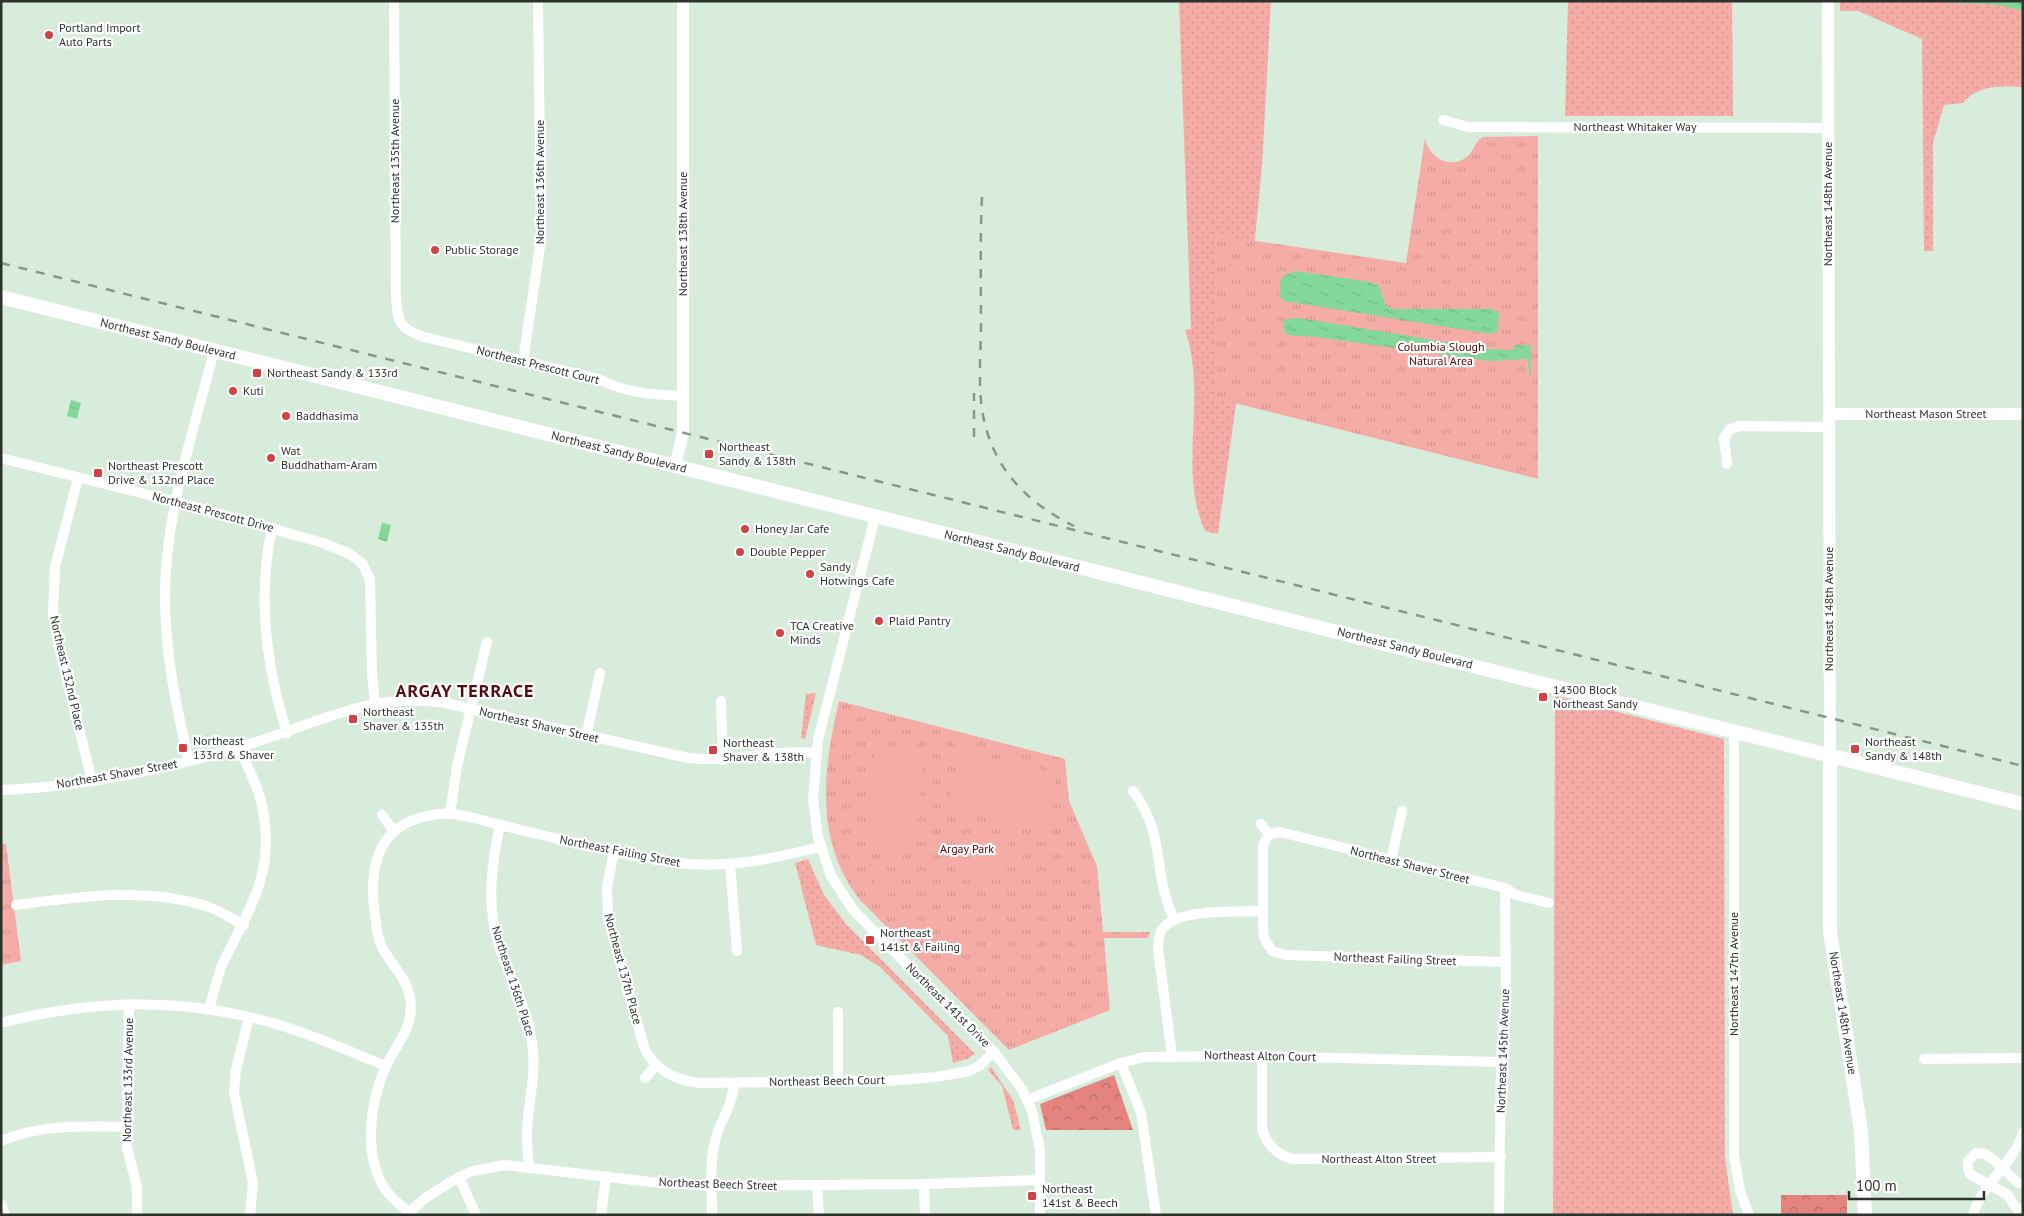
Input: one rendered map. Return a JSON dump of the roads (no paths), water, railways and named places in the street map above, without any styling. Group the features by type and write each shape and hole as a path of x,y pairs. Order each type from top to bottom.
{"main road":[{"name":"Northeast Sandy Boulevard","path":"1,297 875,518 1505,672 2021,806"},
{"name":"Northeast 148th Avenue","path":"1830,756 1830,931 1861,1131 1866,1215"}],"street":[{"name":"Northeast 135th Avenue","path":"394,1 396,288 398,320"},
{"name":"Northeast 136th Avenue","path":"523,361 541,240 538,1"},
{"name":"Northeast 138th Avenue","path":"675,466 683,433 684,396 683,1"},
{"name":"Northeast 148th Avenue","path":"1828,1 1830,756"},
{"name":"Northeast Whitaker Way","path":"1443,120 1468,127 1828,128"},
{"name":"Northeast Prescott Court","path":"398,320 404,328 424,337 645,393 684,396"},
{"path":"189,761 172,688 166,633 167,556 175,502 214,351"},
{"name":"Northeast Mason Street","path":"1829,414 2023,414"},
{"path":"1727,464 1724,438 1728,430 1739,426 1829,427"},
{"name":"Northeast Prescott Drive","path":"1,458 272,528 340,549 362,563 370,580 372,675 375,703"},
{"name":"Northeast 132nd Place","path":"78,478 55,567 53,612 58,643 92,781"},
{"name":"Northeast 141st Drive","path":"875,518 821,727 813,799 820,847 831,876 854,911 994,1052 1014,1078 1027,1100 1040,1150 1040,1215"},
{"path":"272,528 265,568 266,642 271,674 287,733"},
{"path":"408,1213 385,1189 377,1174 373,1155 373,1110 378,1088 386,1066 405,1035 410,997 402,978 381,946 371,892 375,863 384,843 394,831 415,820 450,814 457,766 487,642"},
{"path":"586,737 600,672"},
{"name":"Northeast Shaver Street","path":"1,790 92,781 189,761 287,733 353,708 375,703 420,700 470,709 586,737 688,758 723,760 777,752 817,753"},
{"path":"721,701 723,760"},
{"name":"Northeast 147th Avenue","path":"1734,732 1734,1155 1740,1191 1749,1215"},
{"path":"209,1009 224,963 244,925 260,884 264,866 266,835 261,803 239,748"},
{"path":"1133,791 1145,806 1153,826 1163,881 1174,918"},
{"path":"1391,860 1402,811"},
{"name":"Northeast Failing Street","path":"450,814 675,863 730,864 771,858 820,847"},
{"path":"382,815 394,831"},
{"path":"1172,1056 1158,943 1161,932 1174,918 1200,914 1263,911 1263,845 1269,834 1262,824"},
{"name":"Northeast 136th Place","path":"500,825 491,871 492,910 500,949 521,1001 532,1043 534,1073 527,1133 529,1166"},
{"name":"Northeast Shaver Street","path":"1269,834 1280,832 1505,888 1516,895 1549,903"},
{"name":"Northeast 137th Place","path":"614,851 607,886 608,918 644,1047 656,1064"},
{"path":"730,864 737,951"},
{"name":"Northeast 145th Avenue","path":"1499,1215 1501,1062 1506,998 1504,962 1505,888"},
{"path":"16,905 80,897 157,897 203,905 244,925"},
{"name":"Northeast Failing Street","path":"1263,911 1264,938 1268,946 1277,954 1504,962"},
{"path":"1,1023 63,1010 129,1004 209,1009 249,1017 307,1034 386,1066"},
{"name":"Northeast 133rd Avenue","path":"129,1004 127,1148 138,1187 137,1215"},
{"path":"838,1012 838,1081"},
{"path":"249,1017 236,1070 234,1092 253,1183 250,1215"},
{"name":"Northeast Beech Court","path":"656,1064 688,1082 911,1080 957,1074 980,1065 994,1052"},
{"name":"Northeast Alton Court","path":"1027,1100 1121,1063 1144,1057 1262,1056 1501,1062"},
{"name":"Northeast Alton Street","path":"1262,1056 1262,1129 1268,1151 1292,1159 1501,1157"},
{"path":"1924,1059 2023,1058"},
{"path":"1121,1063 1141,1113 1156,1215"},
{"path":"645,1078 656,1064"},
{"path":"712,1215 715,1140 732,1103 734,1083"},
{"path":"1,1141 43,1128 80,1126 127,1127"},
{"path":"1973,1215 1978,1201 2003,1169 2023,1132"},
{"path":"2023,1184 2018,1183 1985,1154 1976,1153 1971,1157 1967,1166 1971,1175 2008,1195 2016,1208 2023,1209"},
{"name":"Northeast Beech Street","path":"408,1213 425,1198 459,1177 488,1167 529,1166 660,1183 712,1186 924,1184 1040,1180"},
{"path":"601,1215 606,1176"},
{"path":"459,1177 476,1215"},
{"path":"924,1184 925,1215"},
{"path":"817,1185 819,1215"},
{"path":"1,1204 5,1215"}],"water":[{"path":"1935,1 2023,1 2023,12 2003,6"},
{"path":"1296,271 1371,282 1379,286 1386,306 1392,309 1493,309 1499,313 1498,331 1490,334 1284,301 1280,297 1280,283 1283,276"},
{"path":"1299,318 1488,349 1514,350 1515,345 1531,345 1531,375 1529,375 1528,359 1490,361 1316,337 1287,335 1283,329 1283,322 1287,319"},
{"path":"71,400 81,403 77,419 67,416"},
{"path":"382,523 391,525 387,542 378,539"}],"railway":[{"path":"982,197 980,377 982,409 986,429 993,448 1013,480 1040,505 1074,526"},
{"path":"1,263 2023,766"},
{"path":"974,393 974,437"}],"place":[{"name":"Portland Import Auto Parts","path":"49,35"},
{"name":"Public Storage","path":"435,250"},
{"name":"Northeast Sandy & 133rd","path":"257,373"},
{"name":"Kuti","path":"233,391"},
{"name":"Baddhasima","path":"286,416"},
{"name":"Northeast Sandy & 138th","path":"709,454"},
{"name":"Wat Buddhatham-Aram","path":"271,458"},
{"name":"Northeast Prescott Drive & 132nd Place","path":"98,473"},
{"name":"Honey Jar Cafe","path":"745,529"},
{"name":"Double Pepper","path":"740,552"},
{"name":"Sandy Hotwings Cafe","path":"810,574"},
{"name":"Plaid Pantry","path":"879,621"},
{"name":"TCA Creative Minds","path":"780,633"},
{"name":"14300 Block Northeast Sandy","path":"1543,697"},
{"name":"Northeast Shaver & 135th","path":"353,719"},
{"name":"Northeast 133rd & Shaver","path":"183,748"},
{"name":"Northeast Sandy & 148th","path":"1855,749"},
{"name":"Northeast Shaver & 138th","path":"713,750"},
{"name":"Northeast 141st & Failing","path":"870,940"},
{"name":"Northeast 141st & Beech","path":"1032,1196"}],"district":[{"name":"ARGAY TERRACE","path":"465,691"}],"park label":[{"name":"Columbia Slough Natural Area","path":"1441,354"},
{"name":"Argay Park","path":"967,849"}]}
